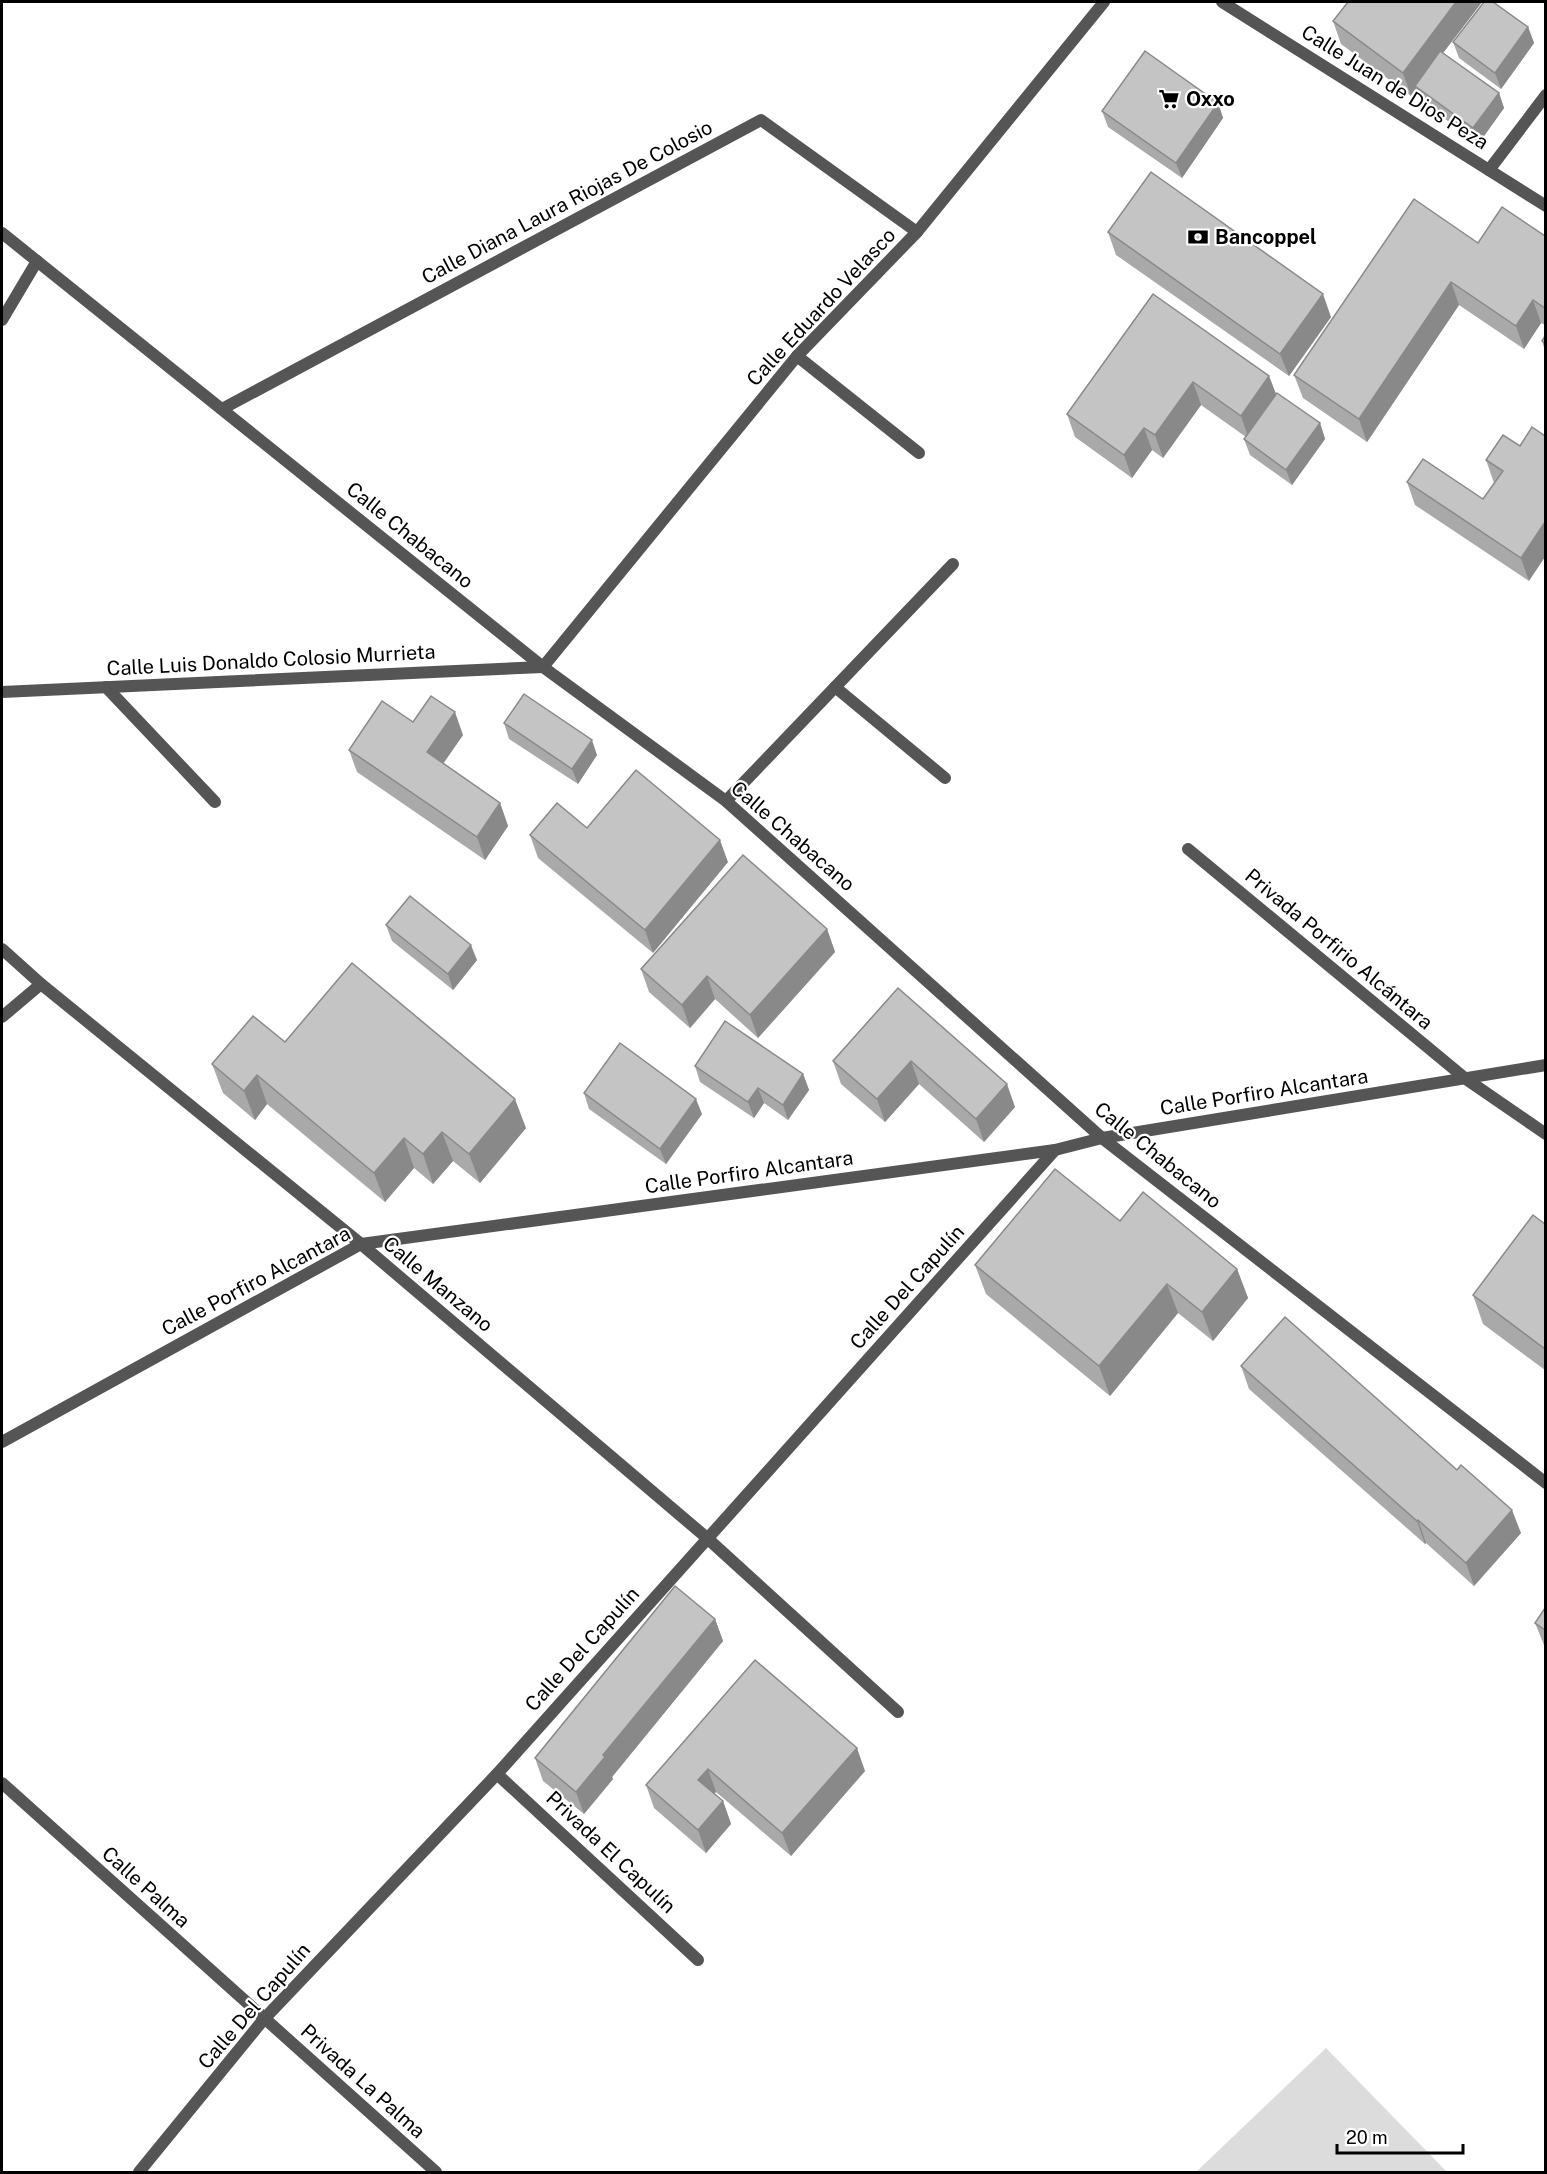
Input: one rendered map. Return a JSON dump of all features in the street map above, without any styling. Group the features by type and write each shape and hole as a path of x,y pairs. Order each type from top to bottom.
{"street":[{"name":"Calle Eduardo Velasco","path":"543,668 797,356 917,232 1104,2"},
{"name":"Calle Juan de Dios Peza","path":"1222,2 1545,206"},
{"path":"1489,170 1545,95"},
{"name":"Calle Diana Laura Riojas De Colosio","path":"222,409 761,120 917,232"},
{"name":"Calle Chabacano","path":"2,233 543,668 726,801 1102,1138 1545,1483"},
{"path":"2,321 37,261"},
{"path":"797,356 919,453"},
{"path":"726,801 953,564"},
{"name":"Calle Luis Donaldo Colosio Murrieta","path":"2,692 543,668"},
{"path":"106,687 215,802"},
{"path":"835,687 945,778"},
{"name":"Privada Porfirio Alcántara","path":"1188,849 1466,1078 1545,1134"},
{"name":"Calle Manzano","path":"2,949 41,984 361,1244 707,1538"},
{"path":"2,1017 41,984"},
{"name":"Calle Porfiro Alcantara","path":"2,1442 361,1244 1056,1150 1102,1138 1545,1065"},
{"name":"Calle Del Capulín","path":"139,2172 264,2019 497,1774 1056,1150"},
{"path":"707,1538 898,1712"},
{"name":"Privada El Capulín","path":"497,1774 698,1960"},
{"name":"Calle Palma","path":"2,1784 264,2019"},
{"name":"Privada La Palma","path":"264,2019 436,2172"}],"shaded area":[{"path":"1326,2048 1447,2172 1196,2172"}],"building":[{"path":"1348,2 1456,2 1403,73 1333,21"},
{"path":"1484,2 1493,2 1528,27 1495,73 1453,42"},
{"path":"1145,51 1218,103 1176,163 1102,111"},
{"path":"1440,51 1499,93 1473,128 1415,86"},
{"path":"1151,172 1323,294 1280,354 1108,232"},
{"path":"1414,199 1478,243 1502,207 1545,236 1545,308 1533,300 1516,326 1451,282 1359,419 1294,375"},
{"path":"1153,294 1269,376 1241,416 1193,382 1155,435 1144,428 1124,455 1067,414"},
{"path":"1277,393 1320,423 1286,470 1244,439"},
{"path":"1532,427 1545,436 1545,522 1521,558 1407,482 1423,459 1483,499 1503,471 1486,460 1503,435 1520,446"},
{"path":"524,694 592,740 572,769 504,723"},
{"path":"431,696 455,712 427,752 500,803 477,837 349,750 382,701 413,722"},
{"path":"636,770 720,840 645,930 530,835 557,803 587,828"},
{"path":"743,855 827,929 750,1015 707,976 682,1005 641,969"},
{"path":"410,896 471,945 448,974 386,925"},
{"path":"352,963 515,1099 469,1154 442,1132 423,1154 404,1138 374,1173 257,1075 244,1091 212,1064 253,1016 285,1042"},
{"path":"898,988 1007,1084 976,1119 911,1061 877,1099 833,1061"},
{"path":"725,1021 803,1074 783,1105 758,1088 748,1102 695,1066"},
{"path":"620,1043 696,1099 660,1149 584,1093"},
{"path":"1055,1169 1120,1221 1143,1192 1237,1269 1202,1312 1167,1284 1099,1366 975,1265"},
{"path":"1533,1215 1545,1224 1545,1349 1473,1295"},
{"path":"1285,1317 1457,1470 1461,1465 1512,1510 1466,1563 1241,1366"},
{"path":"675,1586 715,1619 603,1755 605,1757 576,1792 535,1758"},
{"path":"1545,1608 1545,1630 1535,1623"},
{"path":"755,1660 857,1748 782,1833 708,1769 698,1780 723,1801 698,1830 646,1785"}],"place":[{"name":"Oxxo","path":"1169,99"},
{"name":"Bancoppel","path":"1198,237"}]}
